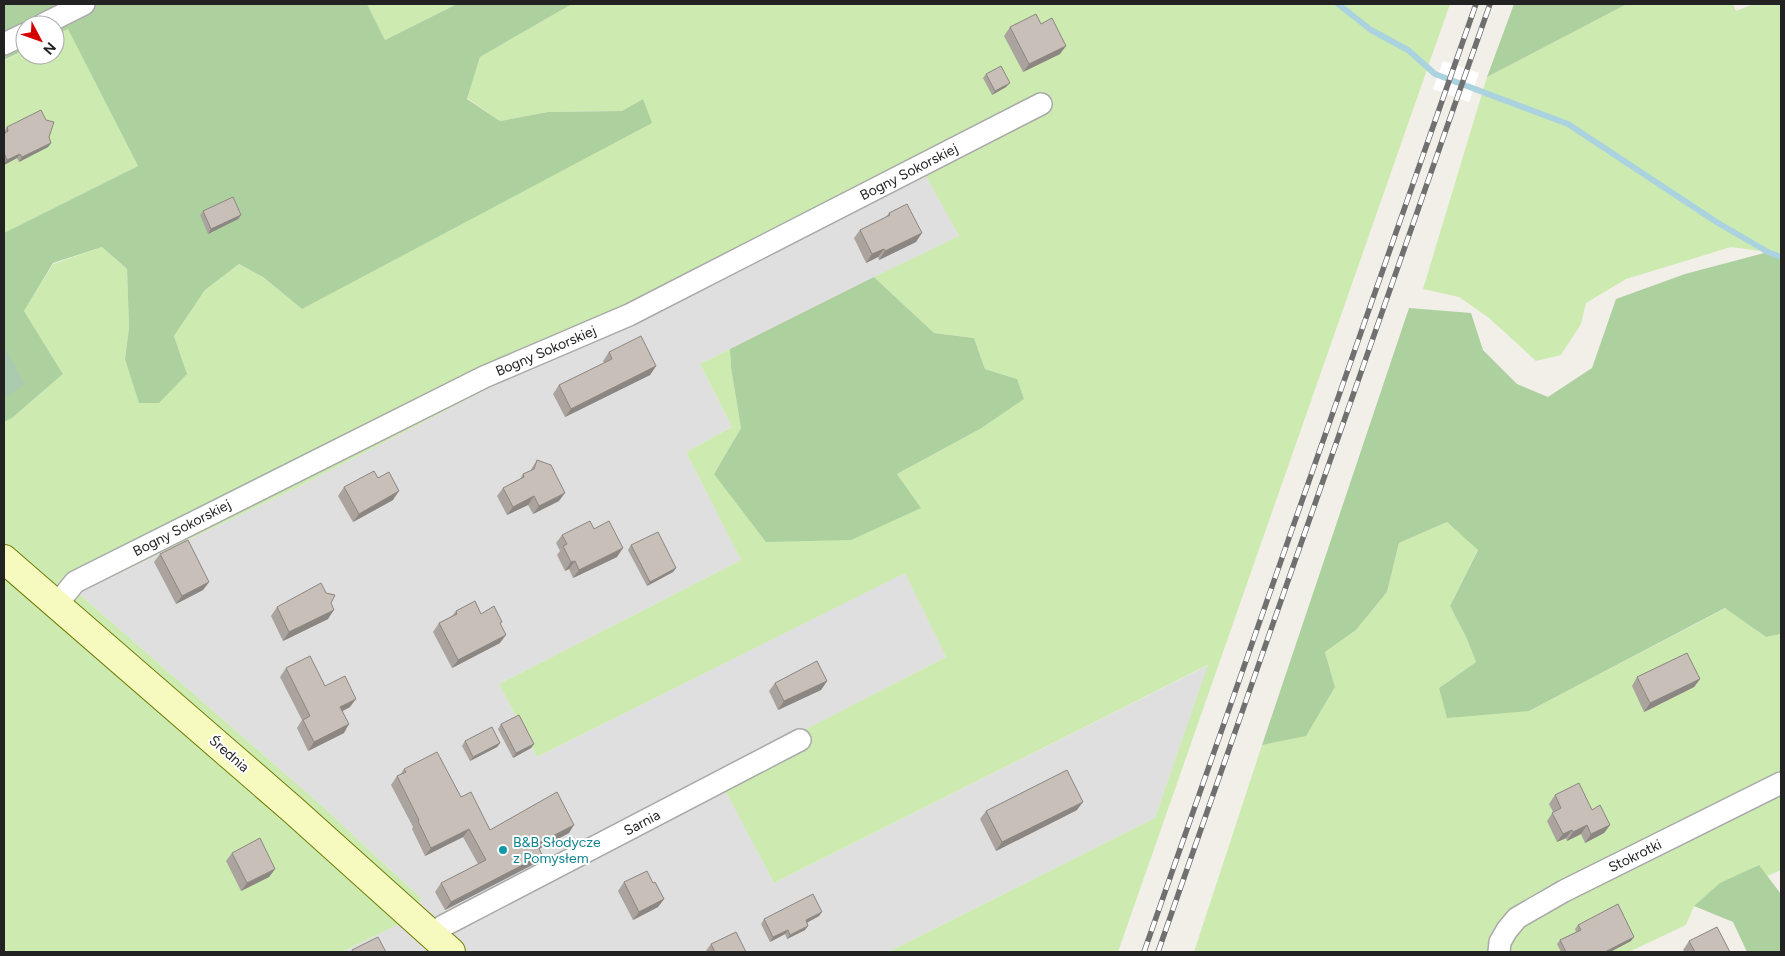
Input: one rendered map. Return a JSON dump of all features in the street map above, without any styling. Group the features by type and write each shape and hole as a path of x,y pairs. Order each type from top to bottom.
{"street":[{"path":"62,15 84,4"},
{"name":"Bogny Sokorskiej","path":"57,604 75,582 484,377 629,315 1041,104"},
{"name":"Średnia","path":"4,559 284,802 442,944"},
{"name":"Sarnia","path":"442,944 443,926 800,740"},
{"name":"Stokrotki","path":"1500,947 1507,930 1517,918 1564,891 1781,784"}],"shaded area":[{"path":"926,174 959,236 700,364 732,427 686,452 741,560 499,684 537,757 905,572 946,657 718,775 774,883 1209,665 1155,818 888,952 342,952 399,924 422,899 321,805 78,593 298,487 522,371"}],"green space":[{"path":"4,4 367,4 385,40 457,4 572,4 480,57 467,99 500,121 548,112 622,111 643,99 652,123 302,309 263,277 239,264 205,290 174,336 187,374 159,403 139,403 125,359 129,328 127,269 102,247 53,263 24,311 63,374 12,418 4,422 4,233 138,166 68,29 65,30 65,15 15,15 15,55 4,60"},
{"path":"367,4 457,4 385,40"},
{"path":"572,4 1450,4 1118,952 888,952 1155,818 1208,665 774,883 717,775 946,657 905,573 537,757 499,684 741,560 686,452 732,427 700,364 730,349 731,368 741,428 714,474 920,508 897,474 980,429 1017,379 985,369 974,338 934,333 874,277 959,236 925,174 522,371 298,487 78,593 321,805 422,899 399,924 342,952 4,952 4,422 12,418 63,374 24,311 53,264 102,247 127,269 129,328 125,359 187,374 174,336 205,290 239,264 263,277 302,309 643,99 622,111 548,112 500,121 467,98 480,57"},
{"path":"1514,4 1627,4 1487,77"},
{"path":"1627,4 1733,4 1736,11 1754,4 1781,4 1781,257 1768,252 1731,247 1626,279 1586,303 1581,324 1561,355 1536,361 1489,318 1459,297 1423,289 1487,77"},
{"path":"68,28 138,166 4,233 4,61 15,55 15,65 65,65 65,30"},
{"path":"1768,252 1781,257 1781,634 1766,637 1725,608 1529,711 1447,718 1439,688 1476,662 1467,639 1450,606 1478,550 1447,522 1399,543 1387,592 1356,630 1325,652 1335,687 1306,736 1262,745 1409,308 1471,313 1483,350 1517,384 1548,397 1592,368 1616,299 1685,274"},
{"path":"874,277 934,333 974,338 985,369 1017,379 1024,399 980,429 897,474 921,508 851,540 766,542 714,474 741,428 731,368 730,349"},
{"path":"4,345 25,385 4,398"},
{"path":"1447,522 1478,549 1450,606 1467,639 1476,662 1439,688 1529,711 1726,608 1766,637 1781,634 1781,870 1767,876 1758,865 1694,906 1686,925 1629,952 1194,952 1262,745 1306,735 1335,687 1325,652 1356,630 1387,592 1399,543"},
{"path":"1759,865 1781,894 1781,952 1747,952 1733,922 1694,906 1720,883"}],"pier":[{"path":"1443,61 1479,73 1469,102 1433,89"}],"building":[{"path":"1036,14 1041,24 1052,18 1066,46 1029,64 1010,27"},
{"path":"1001,66 1010,83 995,91 986,74"},
{"path":"41,110 46,120 54,122 49,137 51,143 22,157 20,154 7,160 4,153 4,134 8,131 7,127"},
{"path":"233,197 241,215 211,229 203,211"},
{"path":"907,204 922,233 885,251 884,249 872,254 860,230"},
{"path":"641,336 656,366 571,409 559,385 612,359 609,352"},
{"path":"537,460 551,465 565,493 539,506 534,496 513,507 503,488 524,477 523,474 534,469"},
{"path":"374,471 378,478 389,472 399,491 359,514 344,487"},
{"path":"590,521 594,529 609,521 623,548 579,570 575,561 571,562 563,546 567,544 562,535"},
{"path":"658,532 676,568 650,582 631,545"},
{"path":"188,540 209,582 182,596 160,554"},
{"path":"321,583 326,593 335,595 331,603 334,610 289,632 277,607"},
{"path":"475,601 481,614 494,606 506,635 458,660 439,623 457,614 456,611"},
{"path":"1687,653 1700,679 1650,703 1637,677"},
{"path":"310,656 325,686 345,676 356,699 340,707 349,724 314,742 303,720 310,716 286,668"},
{"path":"817,661 827,681 784,701 775,683"},
{"path":"519,715 534,744 516,753 501,724"},
{"path":"492,727 500,743 473,757 465,741"},
{"path":"437,752 461,797 471,792 490,830 557,792 574,825 537,844 542,855 451,902 441,883 486,860 469,829 431,848 397,776 406,772 404,769"},
{"path":"1067,770 1083,802 1002,842 986,811"},
{"path":"1579,783 1592,810 1600,805 1610,825 1591,834 1587,825 1573,832 1572,830 1563,834 1552,813 1561,808 1555,795"},
{"path":"260,838 275,869 247,883 232,853"},
{"path":"647,871 664,899 639,912 624,882"},
{"path":"813,894 822,912 806,920 808,926 790,935 788,930 773,937 764,919"},
{"path":"1618,904 1634,937 1605,952 1566,952 1560,940 1581,930 1578,925"},
{"path":"1717,927 1730,952 1695,952 1689,941"},
{"path":"736,932 746,952 715,952 711,944"},
{"path":"378,937 386,952 353,952 352,950"}],"waterway":[{"path":"1338,4 1371,30 1408,50 1435,74 1568,124 1718,223 1768,252 1781,257"}],"railway":[{"path":"1144,952 1476,4"},
{"path":"1158,952 1490,4"}],"place":[{"name":"B&B Słodycze z Pomysłem","path":"503,850"}]}
